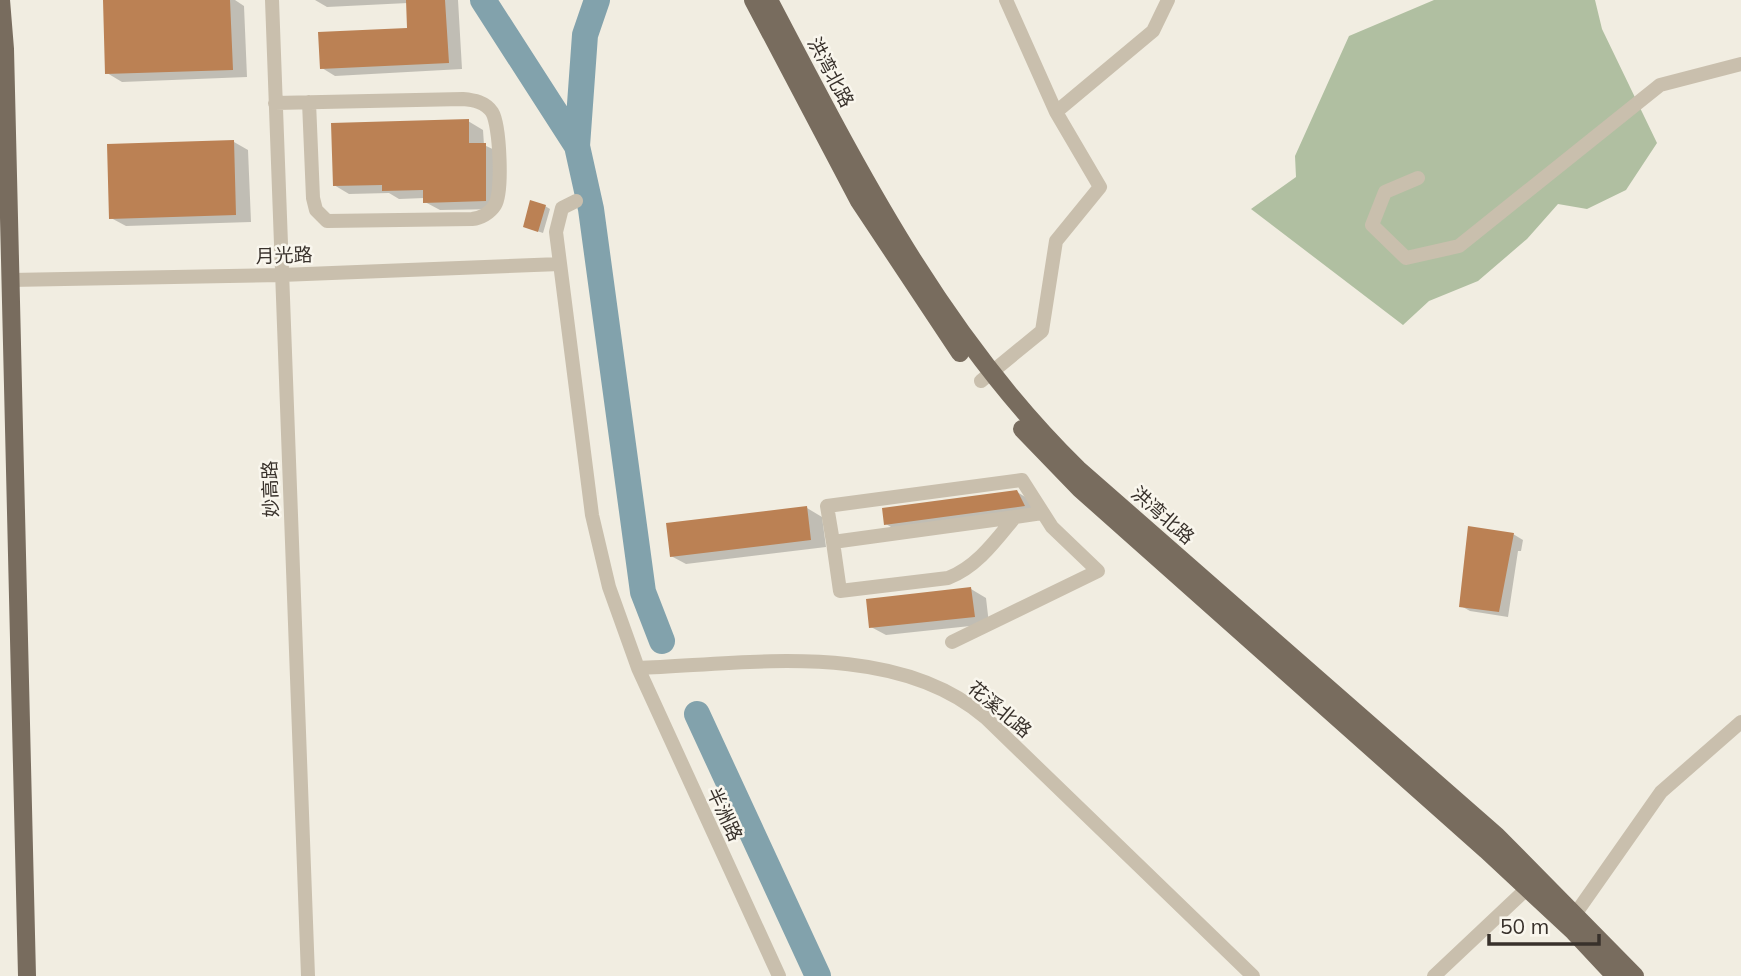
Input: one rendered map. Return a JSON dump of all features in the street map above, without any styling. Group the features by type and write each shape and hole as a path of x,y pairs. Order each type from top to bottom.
{"main road":[{"path":"1,0 27,976"},
{"name":"洪湾北路","path":"753,0 859,201 931,313 987,377 1047,457 1080,489 1533,882 1576,913 1635,976"},
{"name":"洪湾北路","path":"769,0 889,225 987,377"},
{"name":"洪湾北路","path":"1533,882 1615,976"}],"street":[{"name":"妙高路","path":"272,0 307,976"},
{"path":"987,377 1042,331 1056,241 1100,187 1056,112 1006,0"},
{"path":"1056,112 1153,32 1168,0"},
{"path":"1418,178 1384,192 1372,225 1406,258 1459,246 1660,85 1741,64"},
{"path":"275,103 309,102 463,99 482,104 492,113 497,128 499,190 495,205 487,214 472,219 327,220 316,210 313,198 309,102"},
{"name":"半洲路","path":"576,201 562,208 557,219 560,264 592,515 609,587 638,668 779,976"},
{"name":"月光路","path":"10,280 281,275 560,264"},
{"path":"952,642 1098,571 1065,542 1042,513 1022,480 827,506 840,591 948,578 961,573 974,563 1015,516"},
{"path":"833,542 1042,513"},
{"name":"花溪北路","path":"638,668 852,664 914,678 955,695 986,718 1253,976"},
{"path":"1576,913 1661,792 1741,722"},
{"path":"1434,976 1533,882"}],"green space":[{"path":"1434,0 1595,0 1602,29 1657,143 1626,190 1587,209 1558,204 1527,239 1478,281 1429,301 1403,325 1251,209 1296,177 1295,156 1349,36"}],"building":[{"path":"103,0 230,0 233,70 105,74"},
{"path":"406,0 445,0 449,63 320,69 318,32 407,28"},
{"path":"469,119 469,143 486,143 486,201 423,203 423,190 382,191 382,185 333,186 331,123"},
{"path":"234,140 236,215 109,219 107,144"},
{"path":"530,200 546,205 538,232 523,227"},
{"path":"1017,490 1025,506 884,525 882,508"},
{"path":"807,506 811,540 670,557 666,523"},
{"path":"1468,526 1514,533 1499,612 1459,607"},
{"path":"971,587 975,617 869,628 866,599"}],"waterway":[{"path":"483,0 577,146 591,209 643,592 662,641"},
{"path":"577,146 585,35 597,0"},
{"path":"697,714 818,976"}]}
